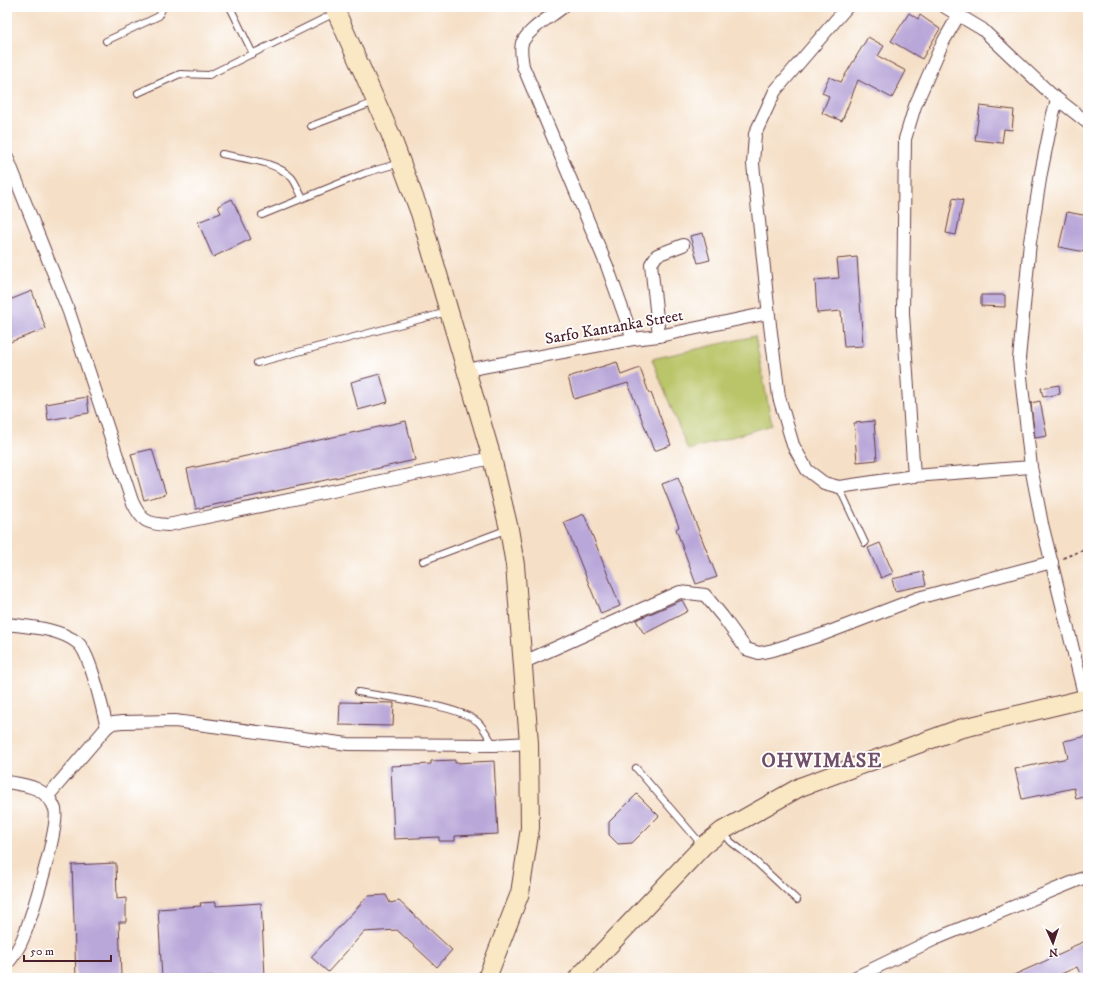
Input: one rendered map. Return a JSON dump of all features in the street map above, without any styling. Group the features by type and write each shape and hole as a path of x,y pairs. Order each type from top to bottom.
{"street":[{"path":"563,7 530,33 522,43 521,54 523,66 598,244 633,338"},
{"path":"846,7 775,91 755,134 753,164 778,396 793,445 807,470 824,483 839,487 914,476 1031,467"},
{"path":"945,7 982,29 1057,100 1088,123"},
{"path":"335,10 402,163 420,213 492,458 509,529 515,565 524,662 529,744 530,828 520,893 487,978"},
{"path":"914,476 903,314 905,139 915,106 939,51 958,16"},
{"path":"578,978 703,846 722,831 800,787 952,732 1087,698 1052,562 1031,467 1019,359 1020,328 1030,242 1052,114 1057,100"},
{"path":"7,157 69,312 132,501 137,513 146,522 168,525 492,458"},
{"path":"659,336 651,264 657,255 682,245"},
{"name":"Sarfo Kantanka Street","path":"466,370 633,338 659,336 768,313"},
{"path":"524,662 680,592 705,595 723,616 746,649 759,652 773,650 824,634 918,598 1052,562"},
{"path":"7,624 62,634 79,644 88,659 107,727"},
{"path":"47,797 107,727 113,723 122,722 175,721 348,744 529,744"},
{"path":"7,782 35,787 47,797 55,809 56,821 42,878 23,939 7,964"},
{"path":"854,978 935,939 1088,876"}],"lane":[{"path":"106,41 159,16 163,7"},
{"path":"230,7 252,54"},
{"path":"138,94 180,74 209,75 335,10"},
{"path":"311,126 376,101"},
{"path":"222,154 269,165 286,173 293,179 302,197"},
{"path":"262,215 302,197 364,173 402,163"},
{"path":"257,363 449,312"},
{"path":"839,487 865,543"},
{"path":"423,561 509,529"},
{"path":"358,692 436,706 472,718 479,724 494,745"},
{"path":"636,768 703,846"},
{"path":"722,831 731,842 753,859 797,900"}],"path":[{"path":"1052,562 1088,548"}],"green space":[{"path":"755,336 772,425 688,450 652,359"}],"building":[{"path":"909,13 918,19 920,15 940,29 922,59 891,41"},
{"path":"868,37 884,46 878,56 906,71 892,98 858,80 842,121 822,113 829,96 822,93 829,77 841,82"},
{"path":"980,106 1014,110 1012,130 1004,129 1002,143 975,140"},
{"path":"953,198 963,200 956,235 946,233"},
{"path":"232,199 251,239 213,257 198,222 221,213 218,206"},
{"path":"1067,212 1088,216 1085,238 1088,240 1085,252 1059,247"},
{"path":"703,233 710,260 698,263 690,236"},
{"path":"857,257 863,346 844,347 841,311 817,313 815,280 839,278 837,259"},
{"path":"32,291 46,329 7,343 7,301"},
{"path":"981,295 1005,295 1005,307 981,306"},
{"path":"617,362 621,375 640,368 671,445 654,451 628,383 574,399 568,377"},
{"path":"380,374 388,402 358,410 351,382"},
{"path":"1059,385 1060,394 1043,397 1041,388"},
{"path":"87,397 89,413 48,420 46,404"},
{"path":"1040,401 1047,436 1035,438 1031,403"},
{"path":"406,421 415,460 196,509 187,469"},
{"path":"874,421 877,460 857,462 854,423"},
{"path":"152,449 166,494 144,500 131,454"},
{"path":"678,478 717,577 696,584 676,529 679,527 662,484"},
{"path":"584,514 620,606 601,614 564,522"},
{"path":"880,543 893,573 881,578 868,548"},
{"path":"923,572 926,585 895,591 892,579"},
{"path":"682,600 688,611 644,634 636,620"},
{"path":"340,702 394,703 393,726 339,725"},
{"path":"1088,736 1088,796 1076,799 1074,788 1022,799 1015,769 1068,758 1064,741"},
{"path":"455,760 455,763 494,761 498,834 455,836 455,841 439,841 439,837 394,839 391,766 431,764 431,761"},
{"path":"637,794 659,816 632,843 618,844 609,835 609,822"},
{"path":"116,863 117,899 126,898 126,922 119,922 121,976 76,978 72,865"},
{"path":"386,895 390,903 399,901 452,950 437,967 397,930 364,932 328,972 311,957 368,896"},
{"path":"216,902 216,906 261,903 265,976 162,978 158,909 201,906 200,903"},
{"path":"1088,940 1088,978 1082,978 1077,967 1052,978 1007,978 1070,950 1069,948"}],"district":[{"name":"OHWIMASE","path":"822,761"}]}
